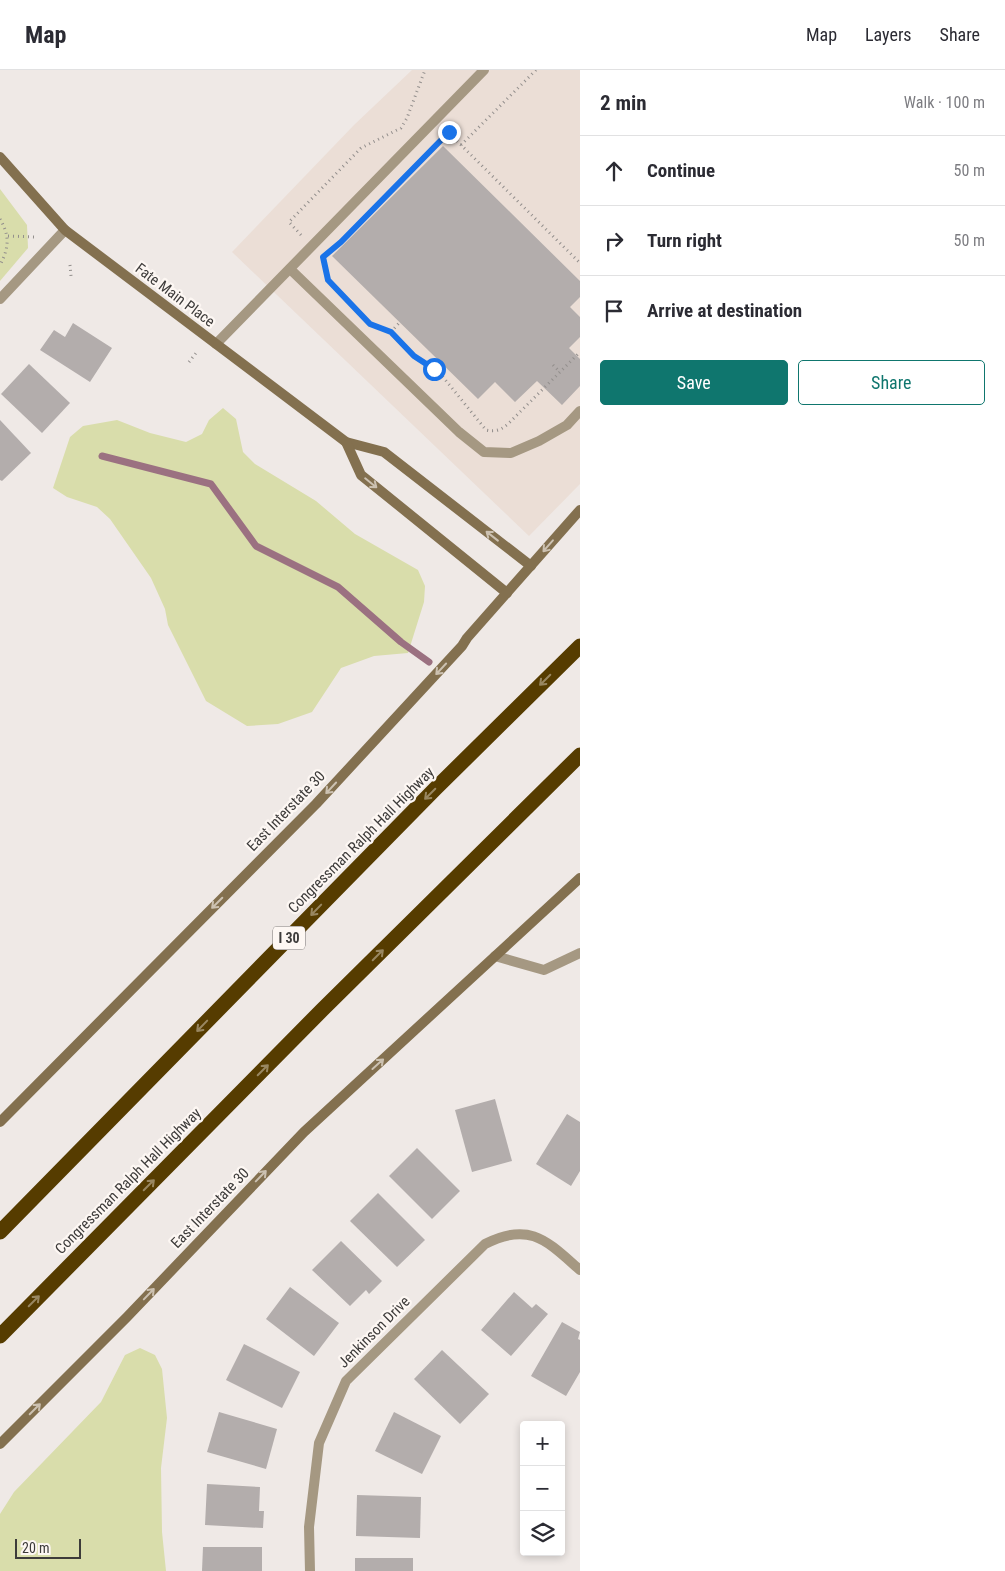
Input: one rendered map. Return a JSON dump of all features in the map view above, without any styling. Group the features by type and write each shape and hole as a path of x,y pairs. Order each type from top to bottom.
{"highway":[{"name":"Congressman Ralph Hall Highway","path":"0,1232 428,796 580,646"},
{"name":"Congressman Ralph Hall Highway","path":"0,1336 316,1017 580,755"}],"main road":[{"name":"Fate Main Place","path":"0,157 65,230 346,442 384,452 531,566"},
{"name":"Fate Main Place","path":"346,442 361,475 507,592"},
{"name":"East Interstate 30","path":"0,1122 316,804 462,646 580,510"},
{"name":"East Interstate 30","path":"0,1444 127,1317 304,1132 580,878"}],"street":[{"path":"216,344 484,70"},
{"path":"0,299 65,230"},
{"path":"290,269 459,432 484,452 511,453 539,441 567,425 580,411"},
{"path":"495,956 544,970 580,953"},
{"name":"Jenkinson Drive","path":"310,1571 309,1527 319,1443 346,1381 485,1244 500,1236 518,1233 536,1236 551,1245 580,1270"}],"path":[{"path":"303,237 288,222 361,148 401,128 407,118 425,70"},
{"path":"462,145 536,70"},
{"path":"361,221 449,132 580,263"},
{"path":"0,219 8,236 6,254 0,265"},
{"path":"8,236 35,237"},
{"path":"323,257 328,280 335,288"},
{"path":"70,265 71,276"},
{"path":"391,332 400,322"},
{"path":"370,324 391,332 414,356 434,369 443,377 486,430 493,432 508,424 580,352"},
{"path":"189,362 196,353"},
{"path":"553,364 560,372"}],"shaded area":[{"path":"412,70 580,70 580,484 529,536 232,252 354,125"}],"green space":[{"path":"0,189 27,225 28,248 0,281"},
{"path":"223,408 236,419 243,452 255,464 316,501 355,534 418,570 425,586 424,602 408,653 374,656 341,668 312,712 278,724 247,726 206,701 168,625 165,609 151,578 110,519 97,507 67,497 53,488 70,437 83,426 117,420 150,433 186,442 202,434 209,420"},
{"path":"140,1348 155,1355 162,1369 167,1418 161,1468 162,1532 166,1571 0,1571 0,1514 14,1492 101,1402 125,1355"}],"building":[{"path":"443,146 580,281 580,297 570,307 580,317 580,337 569,348 580,359 580,386 562,405 537,381 515,402 495,382 478,399 332,256"},
{"path":"73,323 112,348 90,382 40,350 54,330 65,337"},
{"path":"29,364 70,403 42,433 1,394"},
{"path":"0,420 31,453 2,481 0,480"},
{"path":"495,1099 512,1161 472,1172 455,1110"},
{"path":"567,1114 580,1122 580,1171 571,1186 536,1164"},
{"path":"417,1148 460,1191 432,1219 389,1176"},
{"path":"378,1193 425,1240 397,1267 350,1221"},
{"path":"341,1241 382,1281 369,1294 366,1290 350,1306 312,1270"},
{"path":"290,1287 339,1323 314,1356 266,1319"},
{"path":"514,1292 532,1308 536,1304 548,1314 511,1356 481,1330"},
{"path":"562,1322 580,1332 578,1339 580,1340 580,1372 566,1396 531,1376"},
{"path":"244,1344 300,1372 282,1408 226,1380"},
{"path":"442,1350 489,1394 460,1424 414,1379"},
{"path":"219,1412 277,1429 266,1469 207,1452"},
{"path":"394,1412 441,1436 422,1474 375,1451"},
{"path":"207,1484 260,1487 259,1511 264,1511 263,1528 205,1525"},
{"path":"357,1495 421,1497 420,1538 356,1536"},
{"path":"203,1547 262,1547 262,1571 202,1571"},
{"path":"355,1558 413,1558 413,1571 355,1571"}],"waterway":[{"path":"102,456 211,484 256,546 338,587 401,642 429,662"}],"route":[{"path":"434,369 414,356 391,332 370,324 328,280 325,274 323,257 341,242 449,132"}]}
